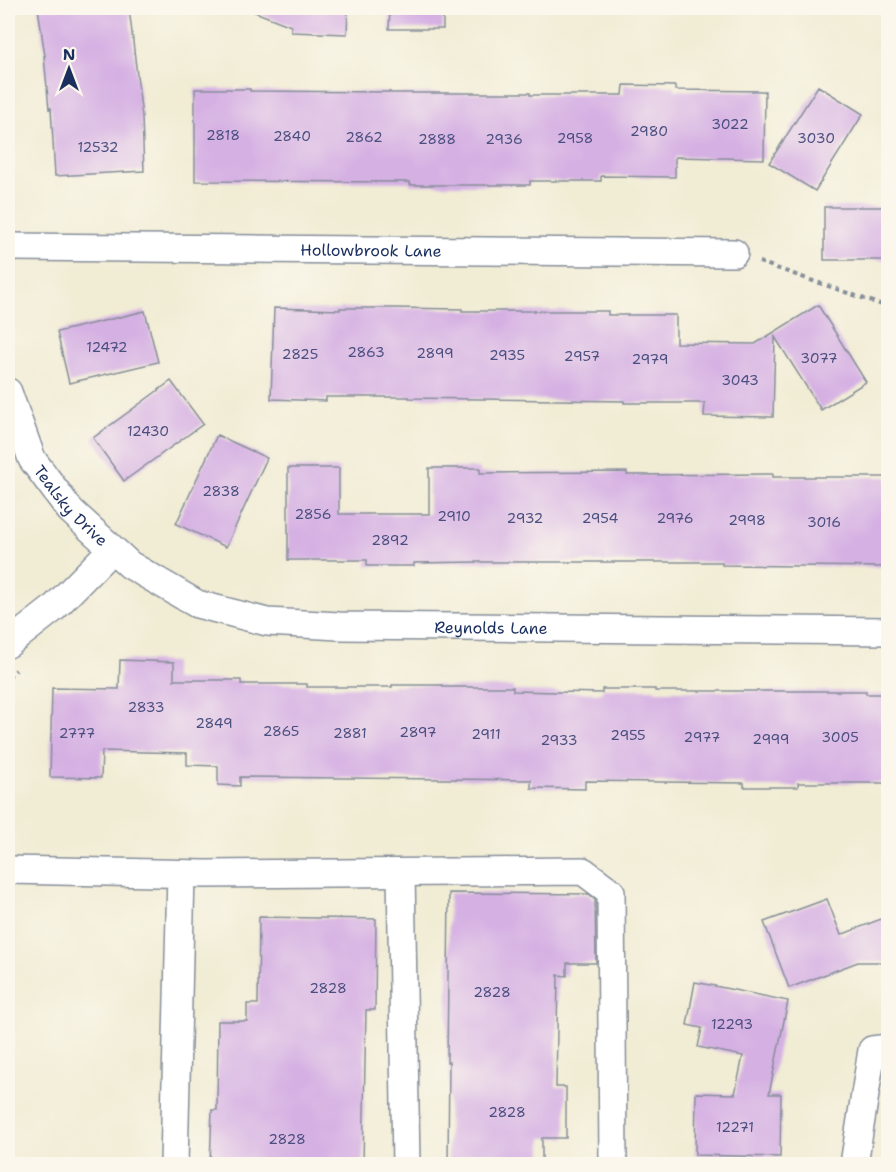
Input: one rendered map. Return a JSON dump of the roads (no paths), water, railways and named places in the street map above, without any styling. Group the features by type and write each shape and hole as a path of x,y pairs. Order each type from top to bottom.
{"street":[{"name":"Hollowbrook Lane","path":"8,247 734,253"},
{"name":"Tealsky Drive","path":"8,392 32,459 70,510 112,549"},
{"name":"Reynolds Lane","path":"112,549 130,565 197,604 267,622 339,626 888,631"},
{"path":"8,644 54,608 112,549"},
{"path":"8,870 181,874 583,871 611,892 613,1164"},
{"path":"401,873 406,1164"},
{"path":"174,1164 181,874"},
{"path":"854,1164 880,1049"}]}
